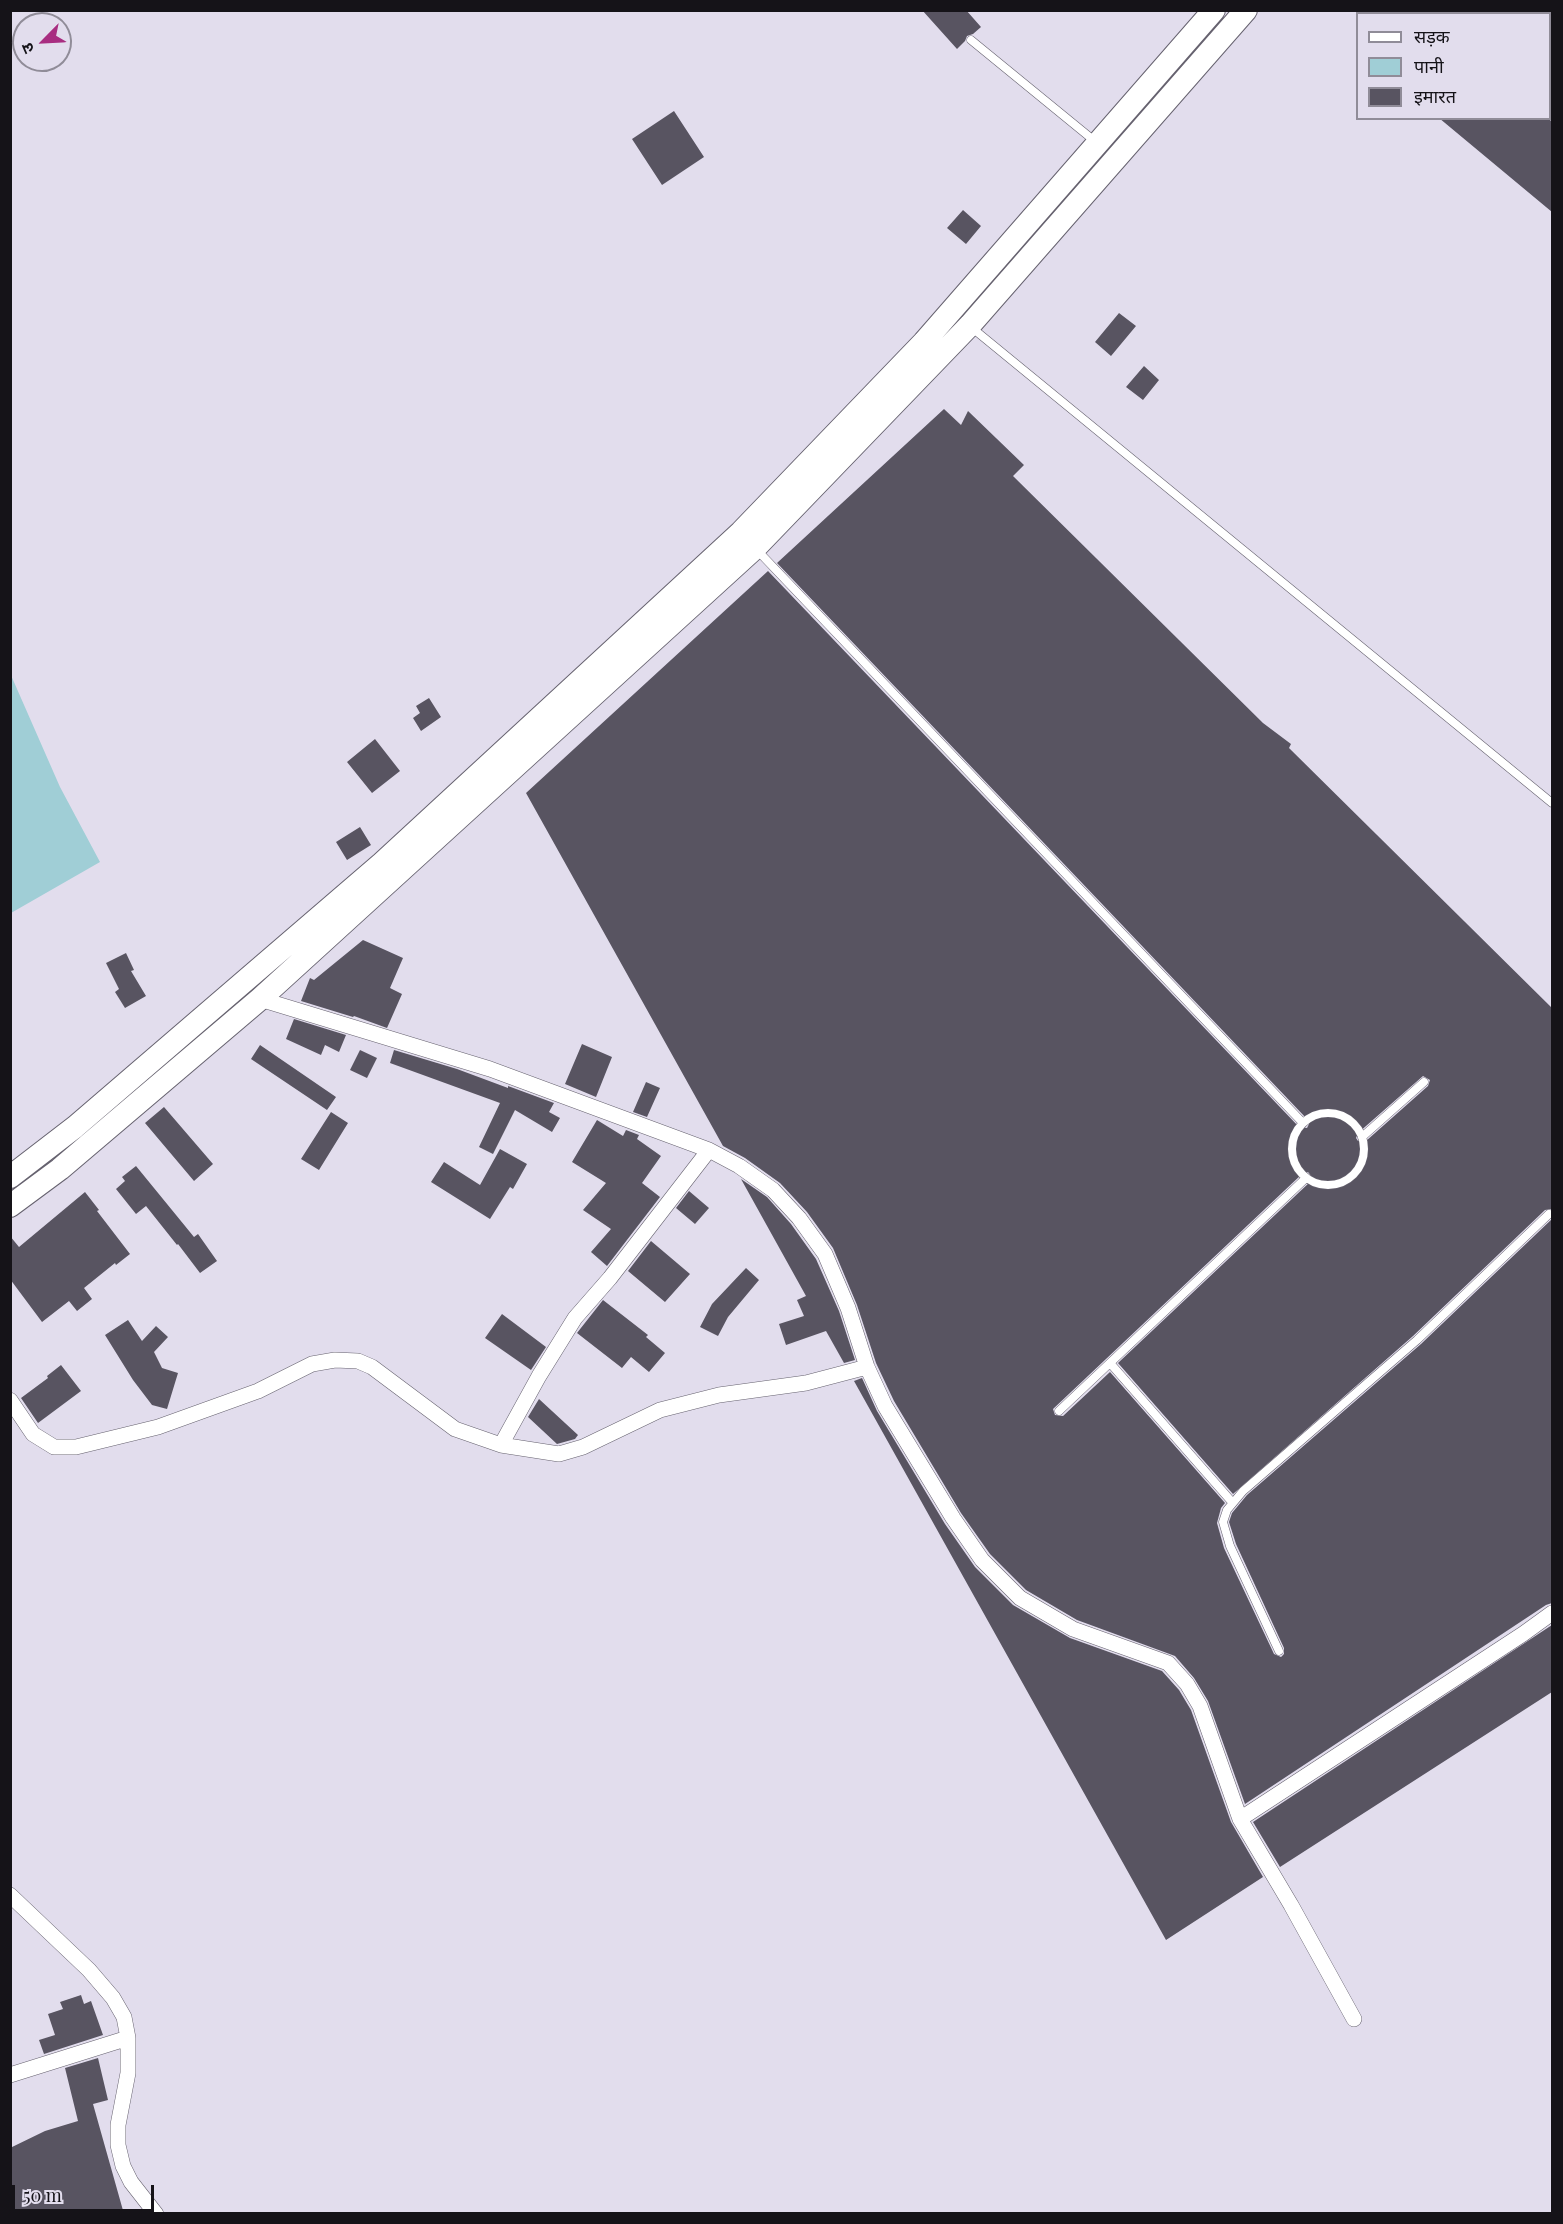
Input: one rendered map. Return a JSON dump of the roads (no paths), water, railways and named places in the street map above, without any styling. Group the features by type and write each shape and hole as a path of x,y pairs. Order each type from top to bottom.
{"main road":[{"path":"10,1177 84,1119 391,855 741,532 924,342 1214,10"},
{"path":"10,1206 60,1169 255,1004 755,548 970,325 1246,10"}],"street":[{"path":"232,992 255,1004 490,1069 709,1150 739,1166 773,1190 825,1254 848,1308 867,1367 885,1406 953,1518 982,1560 1020,1598 1073,1629 1168,1663 1187,1684 1200,1706 1240,1819 1354,2019"},
{"path":"501,1445 539,1376 575,1318 610,1278 709,1150"},
{"path":"10,1400 33,1434 54,1447 76,1447 158,1427 258,1391 312,1364 335,1360 358,1361 372,1367 455,1429 501,1445 559,1454 583,1447 660,1410 719,1395 806,1383 867,1367"},
{"path":"1240,1819 1551,1618"},
{"path":"10,1895 82,1962 107,1991 124,2017 128,2038 128,2073 118,2126 118,2145 123,2166 131,2182 156,2214"},
{"path":"10,2075 128,2038"}],"lane":[{"path":"971,40 1098,144"},
{"path":"970,325 1552,803"},
{"path":"755,548 1303,1123"},
{"path":"1362,1137 1424,1082"},
{"path":"1325,1113 1338,1114 1348,1119 1356,1127 1362,1137 1364,1148 1362,1160 1357,1170 1349,1178 1339,1183 1317,1184 1306,1178 1297,1168 1292,1157 1292,1144 1295,1133 1303,1123 1313,1116 1325,1113"},
{"path":"1059,1412 1306,1178"},
{"path":"1279,1651 1230,1546 1222,1522 1232,1502 1417,1340 1548,1214"},
{"path":"1110,1363 1232,1502"}],"water":[{"path":"10,673 60,787 100,862 11,913"}]}
